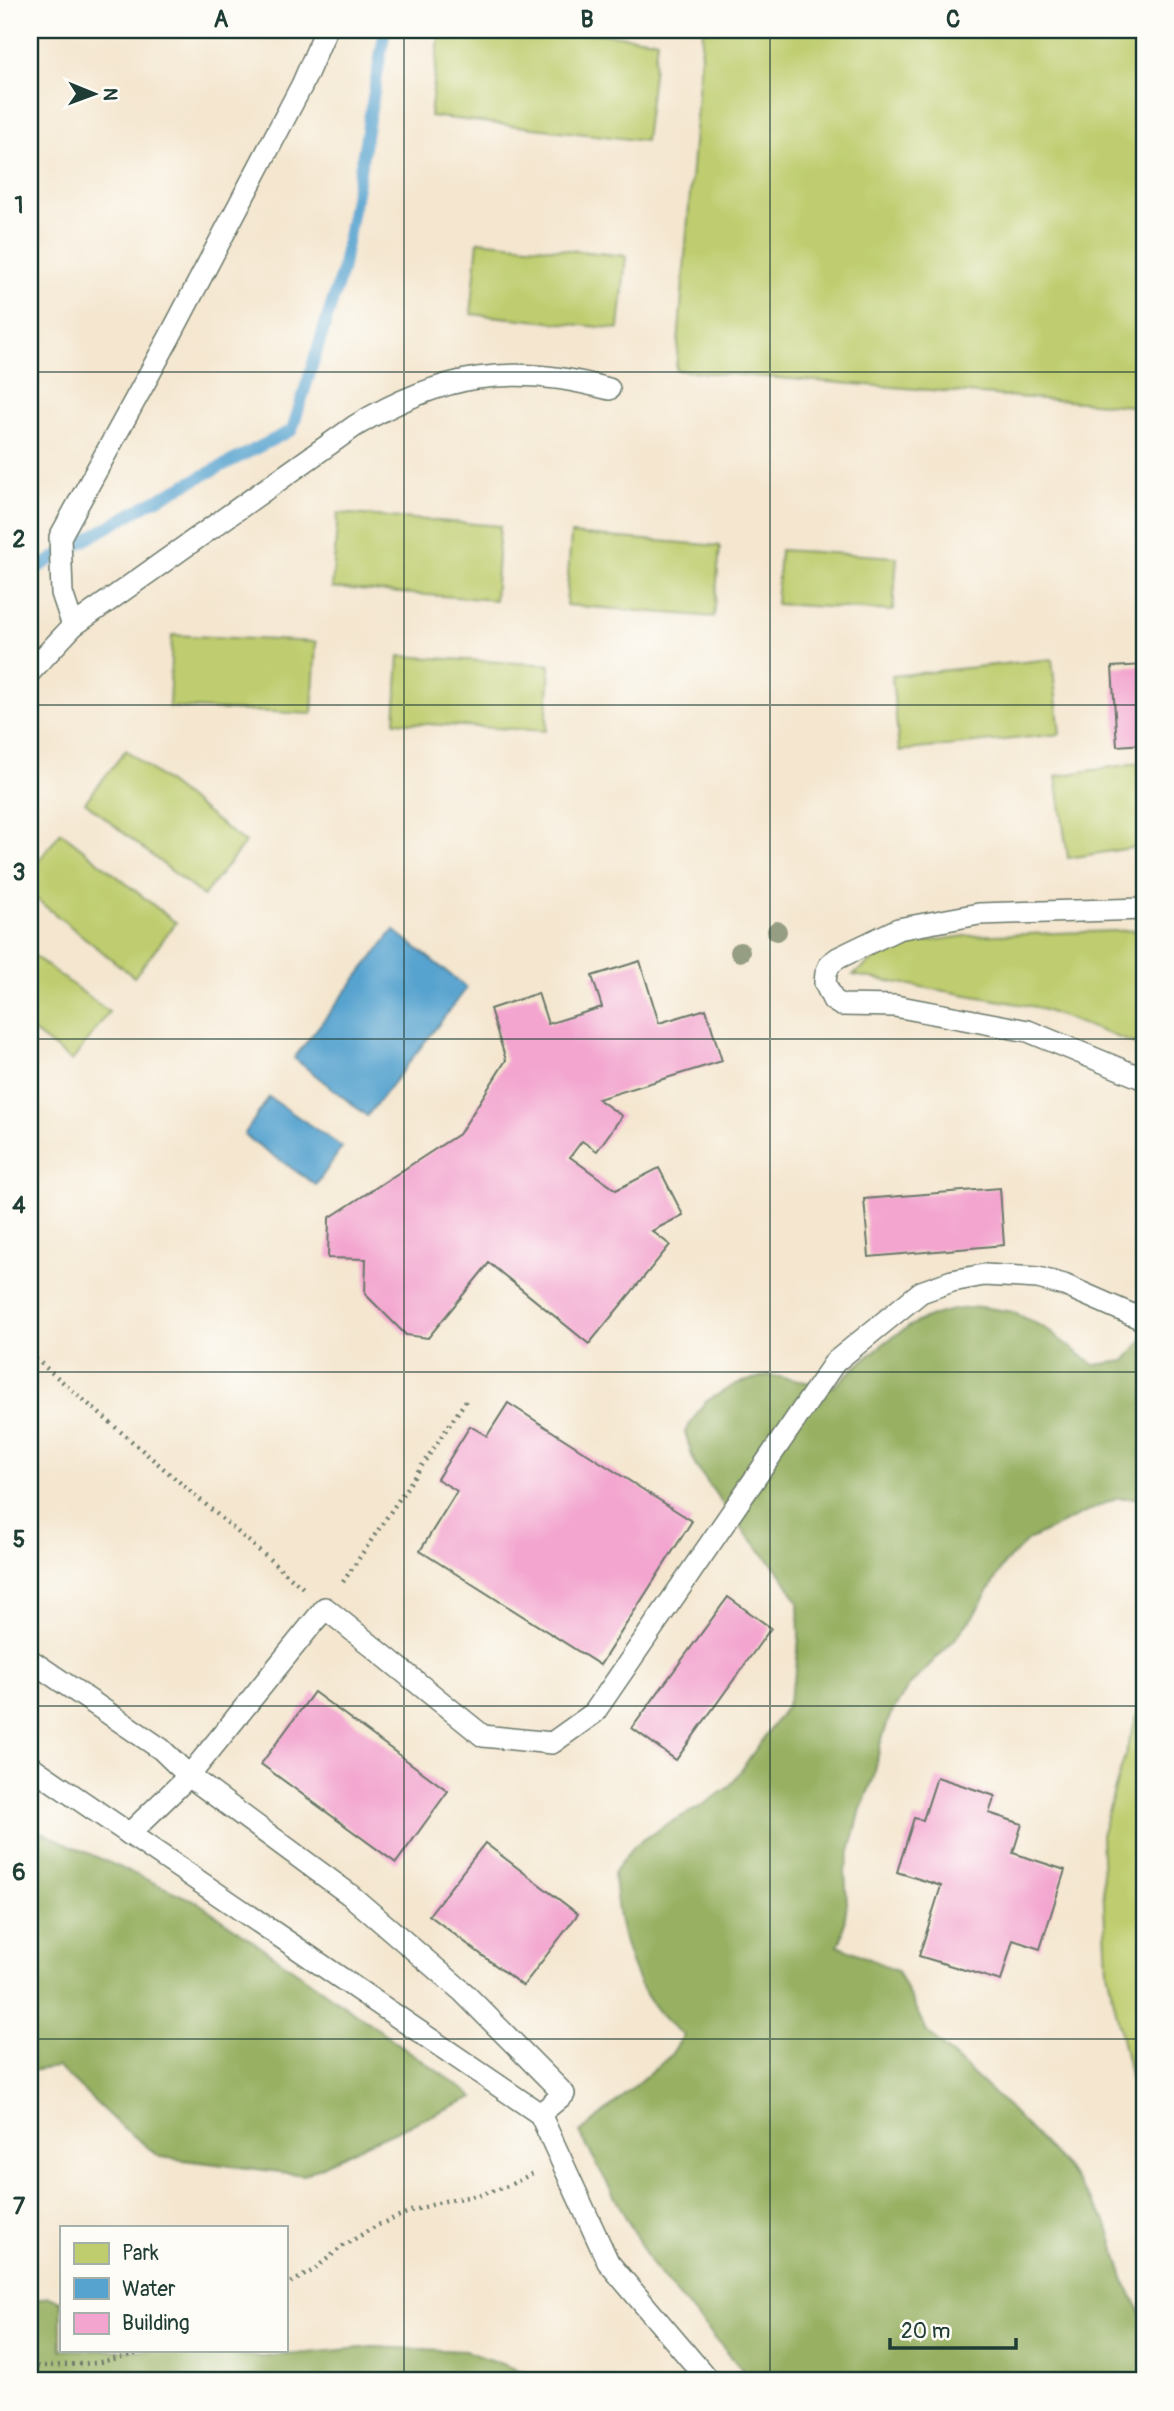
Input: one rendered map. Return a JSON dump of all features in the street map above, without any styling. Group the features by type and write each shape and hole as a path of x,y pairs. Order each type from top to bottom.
{"lane":[{"path":"73,626 62,593 60,537 296,97 326,30"},
{"path":"30,671 73,626 355,426 387,407 457,381 494,375 533,374 610,388"},
{"path":"1144,909 979,914 898,929 838,958 830,964 825,983 833,1000 841,1005 895,1006 1028,1031 1144,1079"},
{"path":"129,1834 189,1776 326,1608 484,1736 552,1743 594,1713 835,1362 921,1292 952,1281 984,1275 1038,1278 1064,1285 1144,1320"},
{"path":"30,1660 161,1749 189,1776 349,1894 463,1992 564,2094 540,2114"},
{"path":"30,1766 540,2114 608,2262 709,2381"}],"path":[{"path":"30,1354 326,1608 467,1399"},
{"path":"287,2285 312,2271 343,2246 378,2225 411,2211 508,2186 534,2172 558,2153"},
{"path":"30,2367 96,2363 143,2352"}],"green space":[{"path":"440,30 564,30 657,40 645,141 430,116"},
{"path":"703,30 1144,30 1144,407 676,370"},
{"path":"478,241 626,256 619,329 471,314"},
{"path":"338,513 500,526 495,600 332,588"},
{"path":"571,534 720,546 714,617 566,605"},
{"path":"780,550 897,557 893,611 776,604"},
{"path":"172,635 316,642 312,714 169,707"},
{"path":"399,656 550,665 546,731 395,722"},
{"path":"1052,659 1060,734 899,751 892,676"},
{"path":"126,750 245,843 203,896 85,802"},
{"path":"1144,762 1144,846 1068,858 1056,776"},
{"path":"61,832 176,923 134,977 30,894 30,872"},
{"path":"1144,930 1144,1047 1036,1007 853,975 890,947 965,936"},
{"path":"30,953 109,1012 72,1061 30,1029"},
{"path":"982,1307 1013,1312 1043,1327 1094,1365 1125,1361 1144,1337 1144,1498 1116,1498 1028,1540 1004,1564 974,1615 954,1640 908,1687 890,1716 880,1745 874,1777 861,1809 845,1871 847,1903 842,1937 838,1945 897,1971 927,2032 1007,2106 1066,2167 1106,2221 1126,2284 1144,2319 1144,2381 752,2381 651,2264 580,2133 670,2056 684,2035 666,2021 640,1984 624,1940 614,1872 634,1846 729,1787 787,1705 796,1670 798,1602 781,1574 735,1521 695,1465 685,1432 705,1402 736,1384 768,1375 833,1387 901,1331 932,1316 953,1310"},
{"path":"1144,1692 1144,2136 1107,1971 1101,1835"},
{"path":"30,1827 199,1903 474,2097 364,2145 304,2175 160,2157 116,2122 58,2067 30,2071"},
{"path":"48,2297 60,2301 60,2352 198,2352 263,2357 373,2347 466,2351 532,2375 541,2381 30,2381 30,2302"}],"water":[{"path":"394,930 467,988 367,1116 294,1058"},
{"path":"269,1097 342,1147 316,1185 244,1135"}],"building":[{"path":"1144,665 1144,744 1117,746 1112,667"},
{"path":"640,961 659,1023 706,1009 722,1061 598,1099 622,1116 597,1151 582,1141 570,1157 616,1190 659,1168 683,1215 652,1231 670,1245 589,1344 489,1263 428,1338 406,1335 365,1294 366,1259 328,1258 329,1218 460,1133 506,1060 490,1009 538,993 548,1024 602,1007 592,976"},
{"path":"1000,1188 1004,1245 869,1257 864,1199"},
{"path":"508,1403 692,1521 600,1665 420,1551 457,1491 437,1479 470,1426 487,1436"},
{"path":"728,1597 771,1628 676,1760 632,1728"},
{"path":"314,1692 448,1791 396,1863 261,1764"},
{"path":"937,1777 995,1796 989,1813 1022,1824 1013,1853 1065,1870 1040,1949 1013,1940 1001,1981 919,1956 941,1886 897,1872 914,1818 923,1820"},
{"path":"485,1843 578,1914 523,1986 429,1915"}],"waterway":[{"path":"30,572 148,504 292,430 342,271 385,30"}]}
